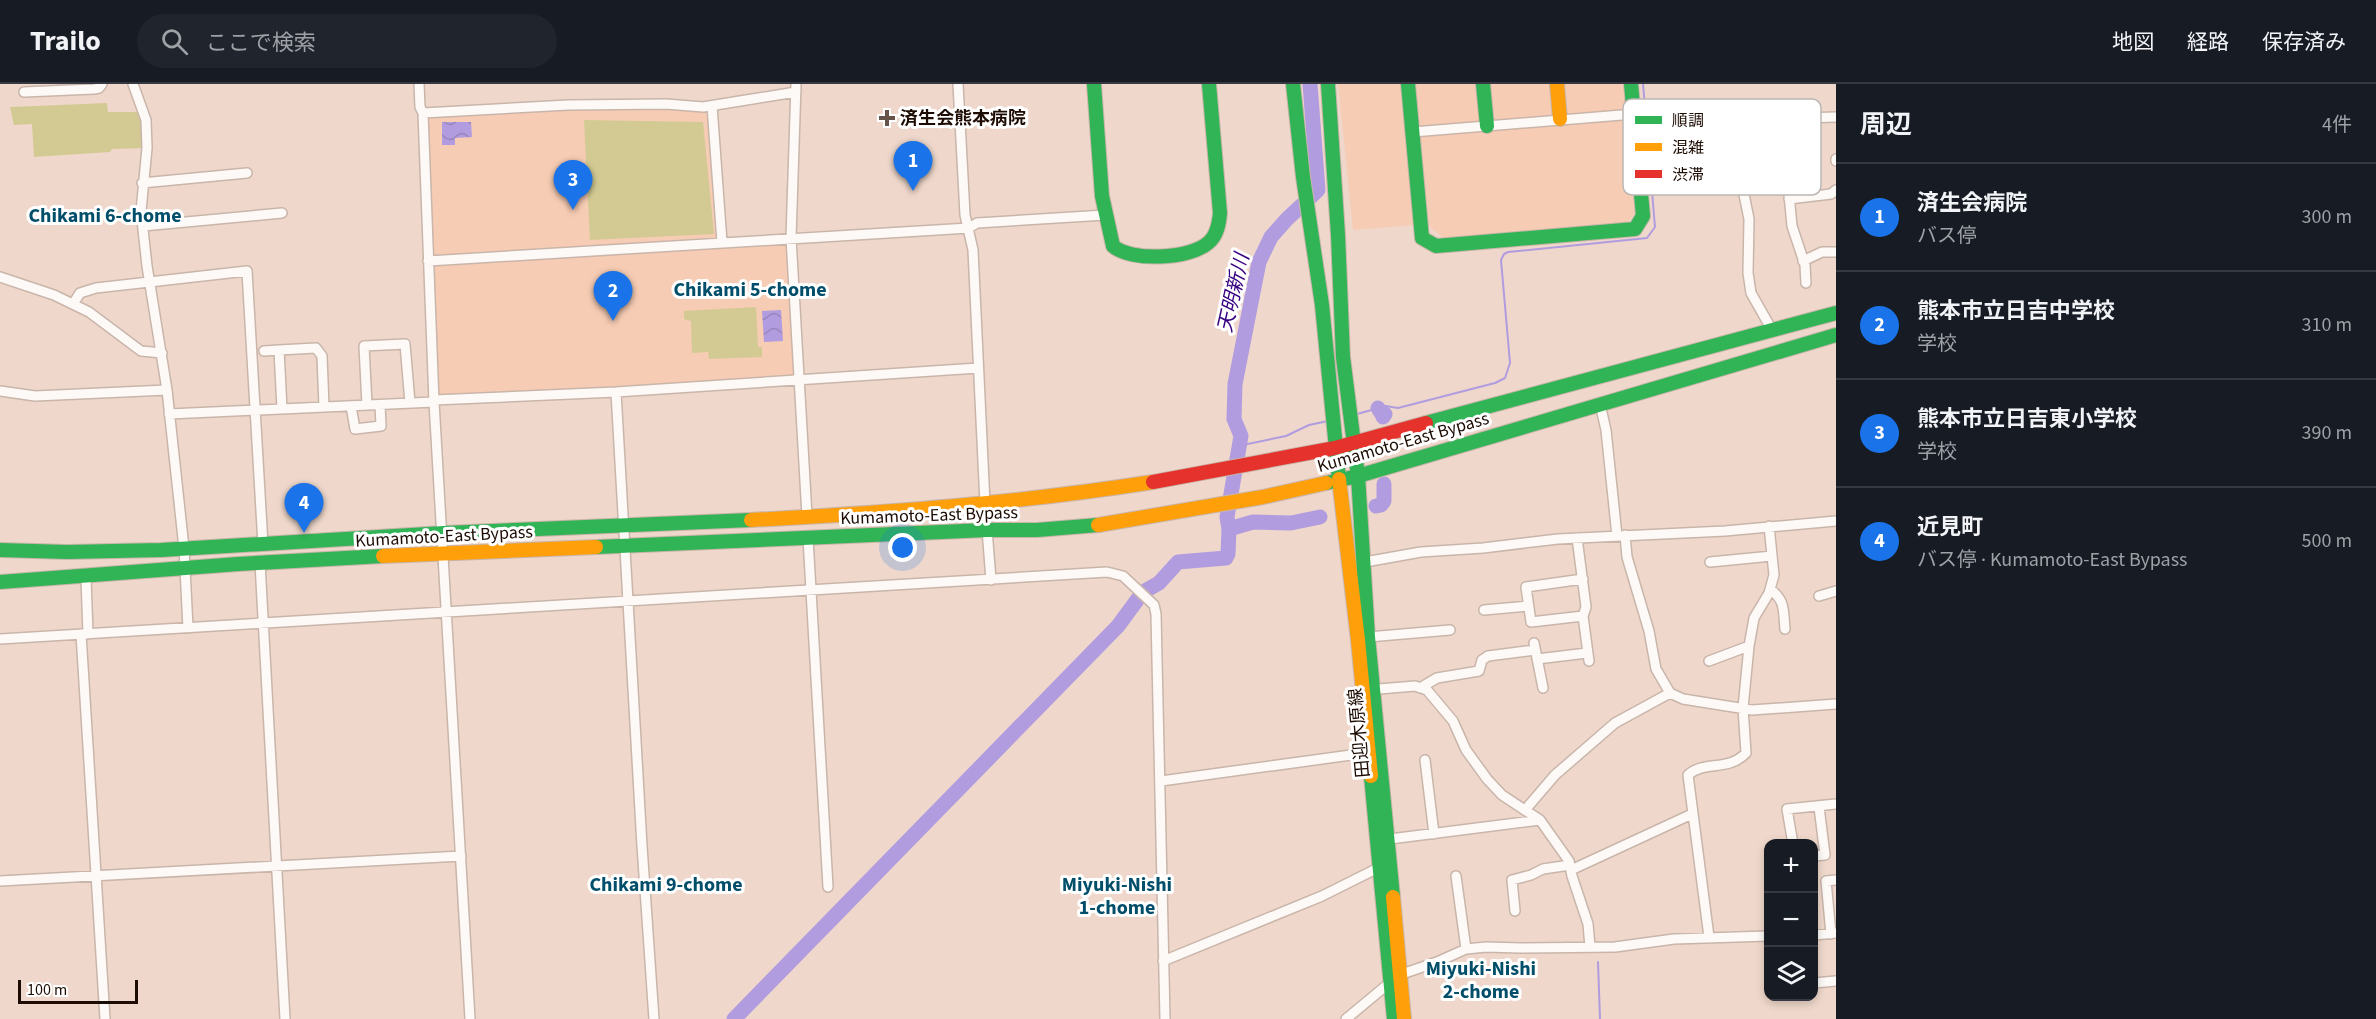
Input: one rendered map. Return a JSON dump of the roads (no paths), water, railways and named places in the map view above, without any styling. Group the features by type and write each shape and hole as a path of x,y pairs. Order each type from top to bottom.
{"main road":[{"path":"1094,84 1105,215 1113,246 1130,255 1141,257 1190,251 1208,245 1218,230 1220,213 1209,84"},
{"name":"田迎木原線","path":"1293,84 1327,360 1335,448 1368,690 1395,979 1394,1019"},
{"name":"田迎木原線","path":"1328,84 1343,357 1358,476 1365,562 1368,690"},
{"path":"1408,84 1422,237 1436,246 1635,229 1643,216 1641,195"},
{"path":"1483,84 1487,126"},
{"path":"1557,84 1560,119"},
{"path":"1631,84 1632,99"},
{"name":"Kumamoto-East Bypass","path":"0,550 66,552 263,545 442,533 623,527 985,504 1101,489 1335,448 1836,313"},
{"name":"Kumamoto-East Bypass","path":"0,582 86,578 158,569 444,553 987,530 1037,530 1105,524 1263,497 1358,476 1836,335"},
{"path":"0,560 66,552"},
{"path":"0,575 158,569"},
{"name":"田迎木原線","path":"1395,979 1404,1019"}],"street":[{"path":"24,92 94,89 99,88 102,84"},
{"path":"133,84 146,120 147,148 142,183 143,226 167,390 184,548 188,628"},
{"path":"419,84 420,107 423,113 434,401 470,1019"},
{"path":"958,84 965,215 973,249 990,580"},
{"path":"423,113 568,105 712,106 796,88 791,238 807,516"},
{"path":"712,106 722,242"},
{"path":"1413,132 1623,115"},
{"path":"1821,117 1836,117"},
{"path":"142,183 247,173"},
{"path":"1789,199 1831,194 1836,190"},
{"path":"1744,195 1749,219 1748,273 1751,293 1772,330"},
{"path":"1789,195 1792,226 1803,261 1806,283"},
{"path":"143,226 282,213"},
{"path":"428,261 969,228 977,223 1105,215"},
{"path":"1803,261 1822,252 1836,252"},
{"path":"73,304 80,293 96,288 247,271 263,545"},
{"path":"0,277 54,295 89,312 141,351 162,353"},
{"path":"367,405 364,346 405,344 410,404"},
{"path":"264,351 316,348 322,356 324,407"},
{"path":"279,350 282,409"},
{"path":"169,414 410,404 978,368"},
{"path":"0,391 35,396 167,390"},
{"path":"615,392 654,1019"},
{"path":"1600,404 1606,430 1621,536 1649,631 1656,669 1670,693 1683,699 1752,710 1836,704"},
{"path":"351,406 355,429 381,426 380,405"},
{"path":"1365,562 1421,552 1577,538 1725,531 1836,521"},
{"path":"1709,937 1688,775 1694,769 1732,764 1739,761 1746,753 1743,708 1749,645 1754,618 1771,590 1774,575 1769,526"},
{"path":"808,538 828,887"},
{"path":"1420,688 1437,678 1479,672 1482,660 1488,656 1535,651 1588,657 1583,616 1586,607 1577,538"},
{"path":"1710,562 1772,556"},
{"path":"260,563 285,1019"},
{"path":"0,639 1107,572 1123,576 1154,604 1156,618 1165,1019"},
{"path":"86,578 84,634 105,1019"},
{"path":"1582,579 1526,587 1531,622 1583,616"},
{"path":"1771,590 1779,596 1782,602 1785,629"},
{"path":"1819,596 1836,591"},
{"path":"1484,610 1528,606"},
{"path":"1368,637 1450,630"},
{"path":"1709,661 1749,645"},
{"path":"1535,651 1543,688"},
{"path":"1368,690 1415,686 1427,690 1453,721 1466,750 1487,779 1502,795 1540,820 1569,861 1588,924 1590,947"},
{"path":"1525,810 1555,775 1615,723 1670,693"},
{"path":"1161,781 1374,752"},
{"path":"1425,760 1434,834"},
{"path":"1792,839 1787,809 1836,804"},
{"path":"1818,856 1825,855 1819,807"},
{"path":"1515,911 1512,880 1543,869 1570,868 1692,814"},
{"path":"1382,840 1540,820"},
{"path":"0,881 461,856"},
{"path":"1163,961 1322,896 1384,865"},
{"path":"1456,876 1466,949"},
{"path":"1818,935 1834,934 1826,881 1836,880"},
{"path":"1346,1019 1395,979 1466,949 1615,947 1674,939 1764,936"},
{"path":"1818,983 1836,981"}],"water":[{"path":"442,122 471,122 472,137 455,138 455,145 442,145"},
{"path":"781,310 783,341 764,342 762,311"}],"waterway":[{"name":"天明新川","path":"1229,529 1227,517 1241,436 1234,419 1235,384 1259,262 1271,237 1318,190 1310,84"},
{"path":"1643,84 1644,99"},
{"path":"1357,414 1386,406 1398,408 1495,383 1505,378 1510,363 1501,260 1504,254 1647,238 1655,227 1652,195"},
{"path":"1378,408 1381,413 1385,414 1383,417"},
{"path":"1238,446 1286,436 1309,425 1328,421"},
{"path":"1376,506 1381,505 1384,501 1384,484"},
{"path":"734,1019 1118,626 1143,592 1159,583 1178,562 1226,558 1229,529 1253,522 1291,523 1320,517"},
{"path":"1598,962 1600,1019"}],"place":[{"name":"済生会熊本病院","path":"887,118"},
{"name":"済生会病院","path":"913,191"},
{"name":"熊本市立日吉東小学校","path":"573,210"},
{"name":"熊本市立日吉中学校","path":"613,321"},
{"name":"近見町","path":"304,533"}],"district":[{"name":"Chikami 6-chome","path":"105,215"},
{"name":"Chikami 5-chome","path":"750,289"},
{"name":"Chikami 9-chome","path":"666,884"},
{"name":"Miyuki-Nishi 1-chome","path":"1117,896"},
{"name":"Miyuki-Nishi 2-chome","path":"1481,980"}]}
